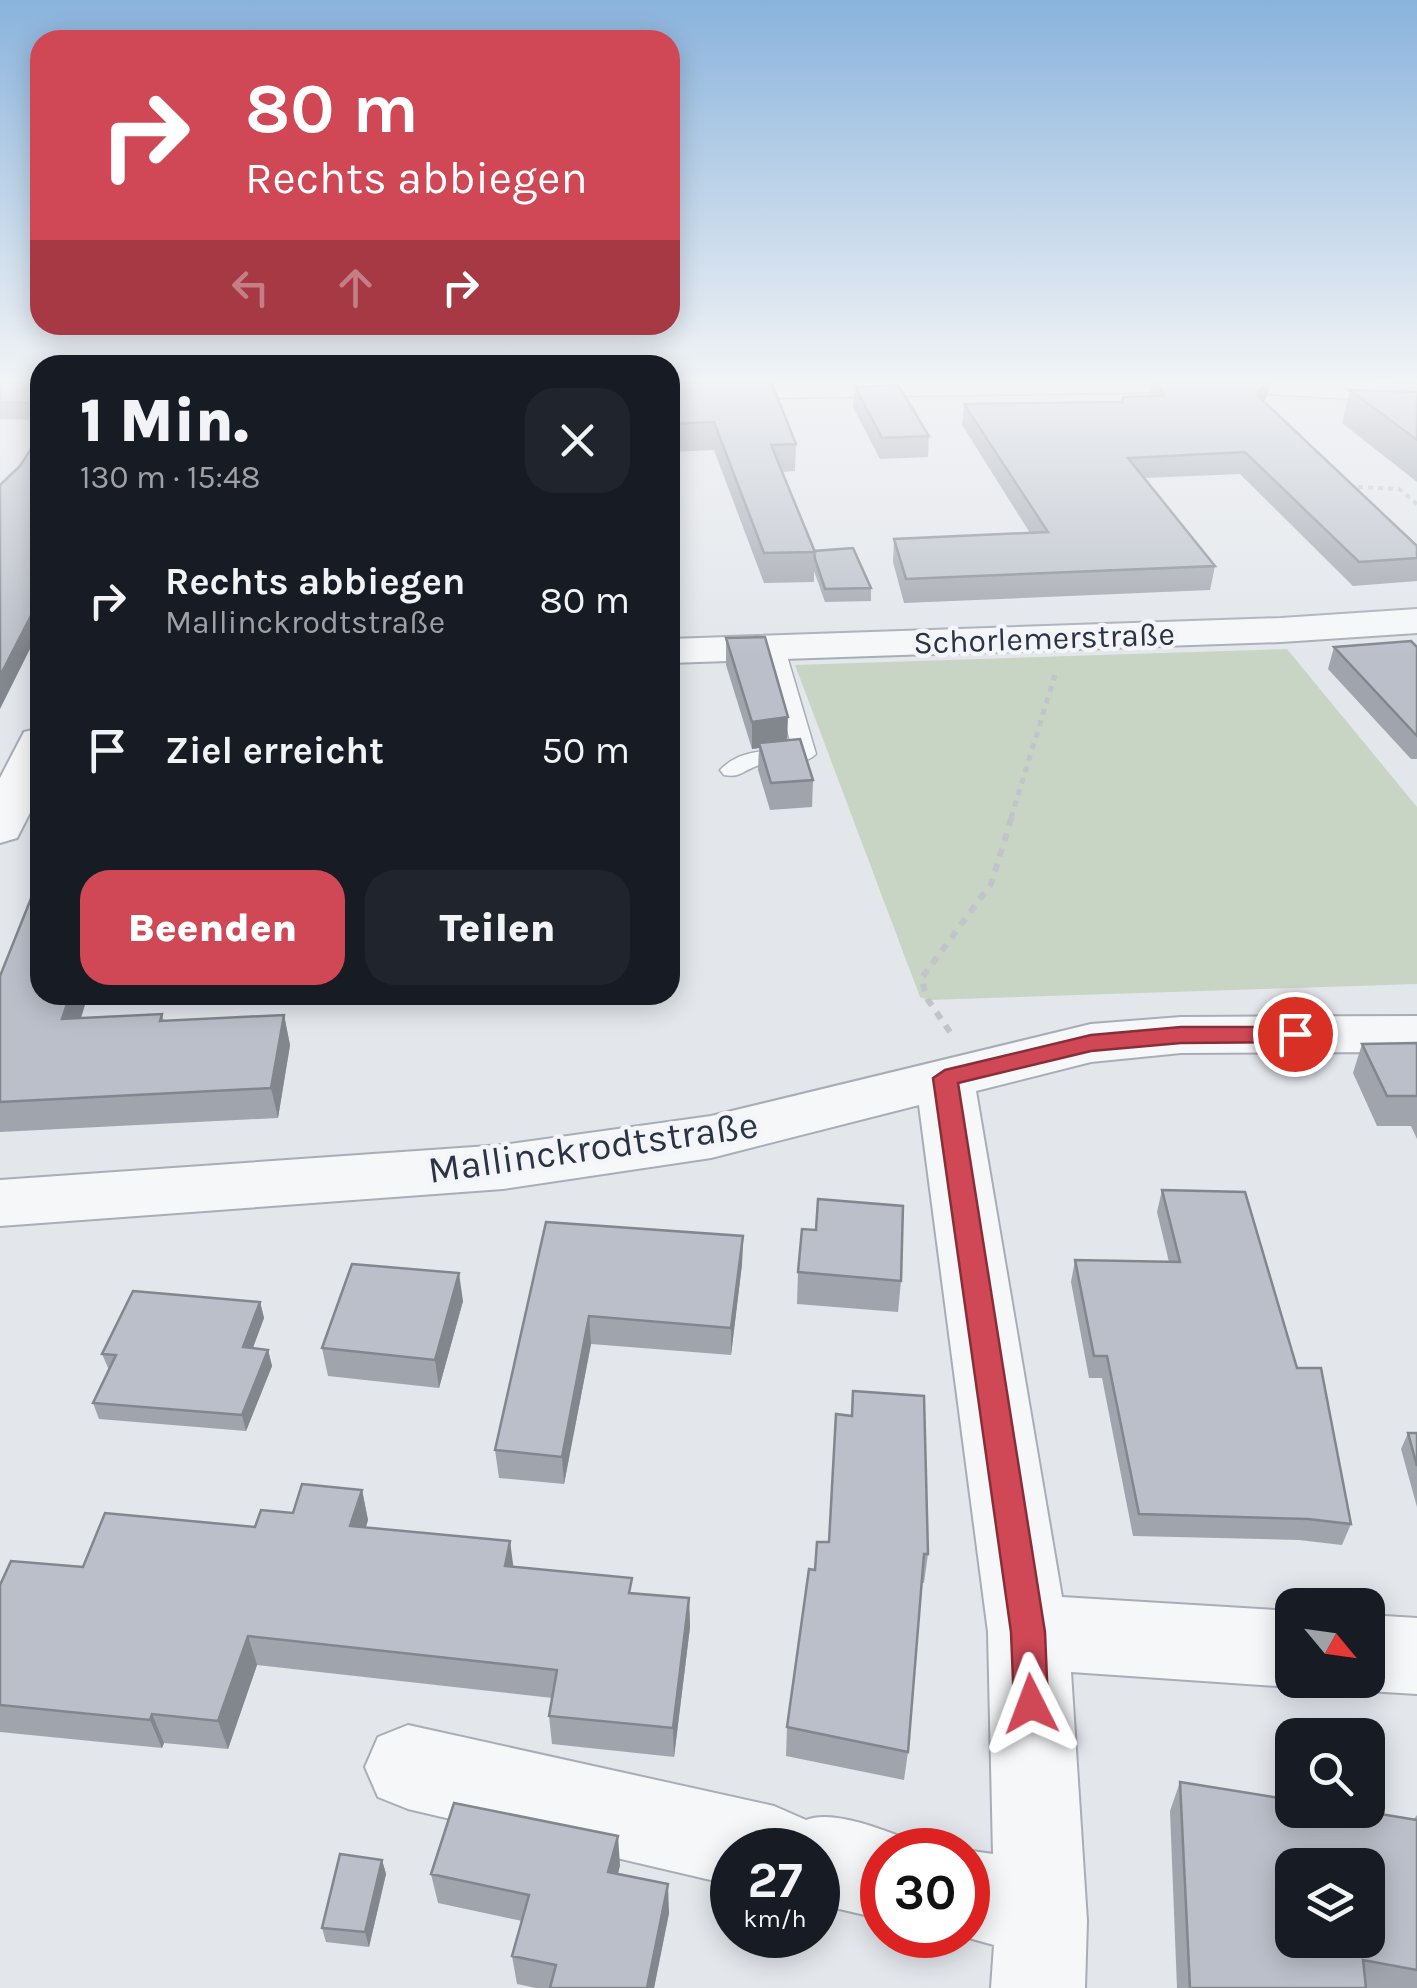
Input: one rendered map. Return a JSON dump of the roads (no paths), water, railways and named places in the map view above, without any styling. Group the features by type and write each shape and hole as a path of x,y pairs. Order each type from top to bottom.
{"street":[{"name":"Schorlemerstraße","path":"680,652 1417,621"},
{"path":"0,828 30,764"},
{"name":"Mallinckrodtstraße","path":"0,1203 504,1167 711,1137 1091,1043 1163,1036 1417,1034"},
{"path":"959,1075 1028,1632 1015,1934"},
{"path":"1028,1632 1275,1647"},
{"path":"1385,1654 1417,1656"},
{"path":"408,1767 710,1835"}],"lane":[{"path":"732,770 751,758 805,754 775,648"}]}
